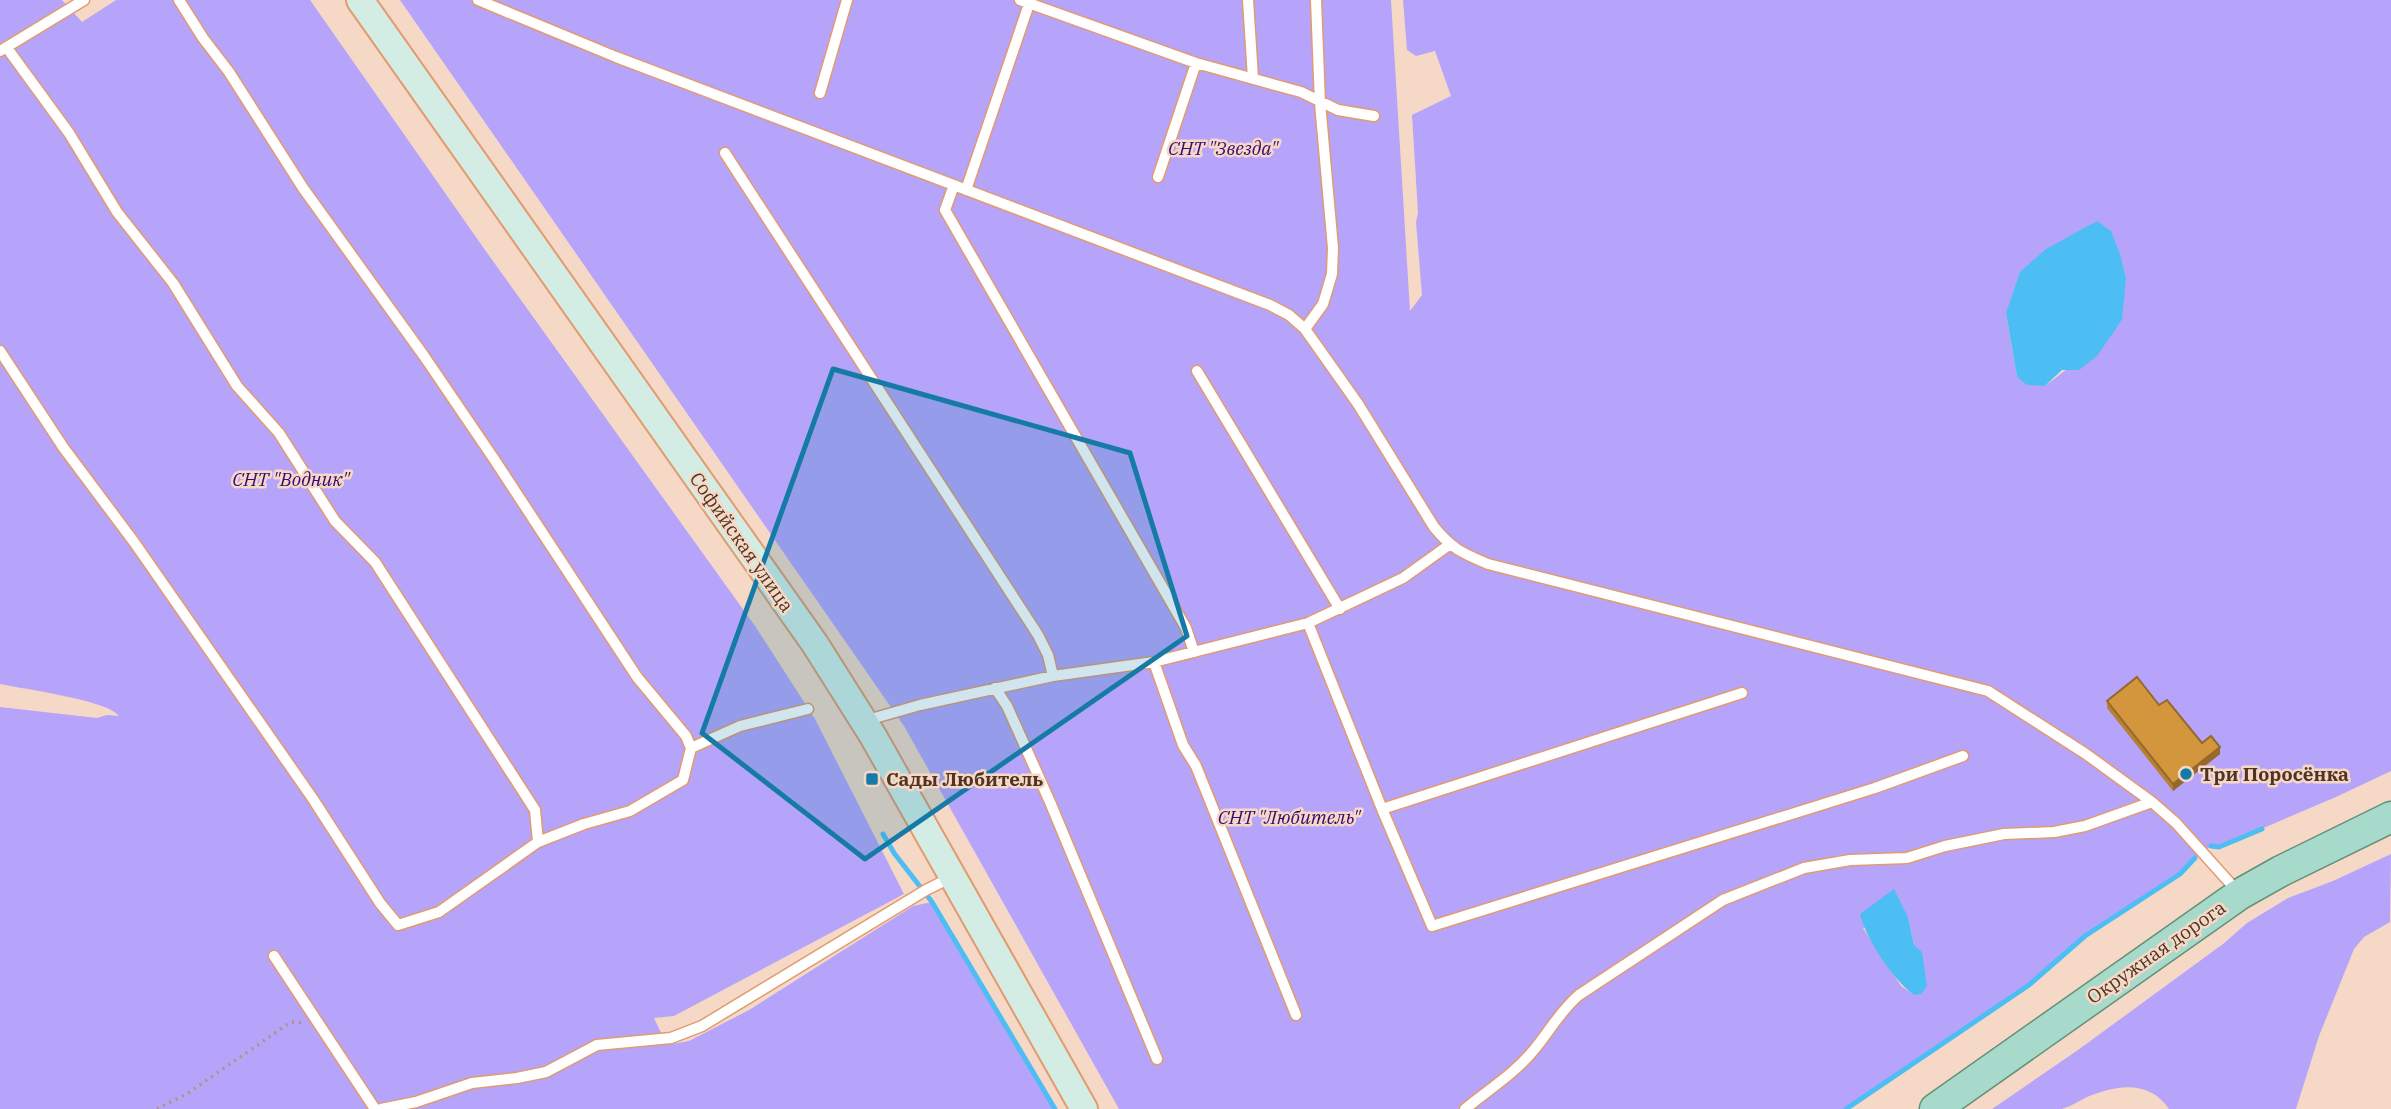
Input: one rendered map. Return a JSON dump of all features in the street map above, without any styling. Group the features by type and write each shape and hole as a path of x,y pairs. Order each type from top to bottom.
{"main road":[{"name":"Софийская улица","path":"360,0 807,633 864,721 1084,1109"},
{"name":"Окружная дорога","path":"1935,1109 2240,894 2391,817"}],"lane":[{"path":"83,0 3,49 69,133 117,212 173,283 237,386 279,433 335,521 375,562 535,810 538,842"},
{"path":"0,351 63,447 134,542 398,925 439,912 538,842 584,824 630,811 683,780 691,748 686,736 637,677 508,480 417,346 303,188 179,0"},
{"path":"478,0 616,57 1289,314 1305,330 1358,404 1434,527 1448,545 1488,564 1988,691 2086,754 2152,803 2185,833 2240,894"},
{"path":"820,93 847,0"},
{"path":"1248,0 1253,78"},
{"path":"1305,330 1323,304 1332,274 1334,248 1320,103 1316,0"},
{"path":"966,190 1024,2 1196,63 1301,92 1338,110 1374,116"},
{"path":"1158,177 1196,63"},
{"path":"725,153 1038,635 1048,655 1053,676"},
{"path":"954,185 945,210 1186,628 1194,652"},
{"path":"1197,371 1340,609"},
{"path":"864,721 995,688 1053,676 1154,662 1308,624 1403,578 1448,545"},
{"path":"1308,624 1432,926 1875,788 1963,757"},
{"path":"1154,662 1182,745 1196,766 1296,1015"},
{"path":"995,688 1007,706 1050,802 1157,1059"},
{"path":"1382,809 1742,694"},
{"path":"691,748 740,726 808,709"},
{"path":"1465,1109 1516,1070 1564,1008 1578,995 1723,900 1804,868 1850,860 1907,858 1945,846 2004,834 2054,832 2085,826 2152,803"},
{"path":"381,1109 416,1102 472,1083 546,1072 597,1045 654,1040 687,1033 952,877"},
{"path":"274,956 375,1109"}],"path":[{"path":"157,1109 188,1093 291,1022 298,1024 317,1021"}],"highlighted area":[{"path":"833,369 1130,453 1187,636 865,859 702,733"}],"green space":[{"name":"СНТ \"Водник\"","path":"0,0 62,0 82,22 116,0 310,0 485,250 755,626 815,719 904,894 674,1016 654,1018 667,1045 689,1041 749,1010 913,906 932,902 1055,1109 0,1109 0,707 97,718 119,716 112,710 83,700 0,684"},
{"path":"400,0 1391,0 1410,311 1422,295 1412,115 1451,96 1435,51 1416,56 1407,50 1403,0 2391,0 2391,771 2219,847 2211,846 2180,874 2085,936 2029,985 1846,1109 1119,1109 904,726","holes":["2097,221 2122,320 2110,336 2045,386 2017,377 2006,313 2077,233","1908,917 1914,945 1914,995 1901,986 1863,928"]},
{"path":"2391,854 2390,922 2364,937 2354,949 2319,1036 2296,1109 2169,1109 2152,1093 2131,1087 2098,1093 2062,1109 1992,1109 2078,1050 2223,944 2247,923 2288,898"}],"water":[{"path":"2097,221 2111,231 2120,254 2126,279 2122,320 2097,356 2079,370 2062,370 2045,386 2027,385 2017,377 2006,313 2020,272 2046,249"},
{"path":"1894,889 1908,917 1914,945 1922,952 1927,986 1921,994 1914,995 1889,969 1874,947 1860,914"}],"building":[{"path":"2137,677 2159,705 2167,700 2202,743 2211,736 2220,747 2173,784 2107,701"}],"waterway":[{"path":"2211,846 2219,847 2262,829"},
{"path":"883,834 894,853 932,902 1055,1109"},
{"path":"1846,1109 2029,985 2085,936 2180,874 2195,858"}],"place":[{"name":"Три Поросёнка","path":"2186,774"},
{"name":"Сады Любитель","path":"872,779"}],"park label":[{"name":"СНТ \"Звезда\"","path":"1223,148"},
{"name":"СНТ \"Любитель\"","path":"1289,817"}]}
